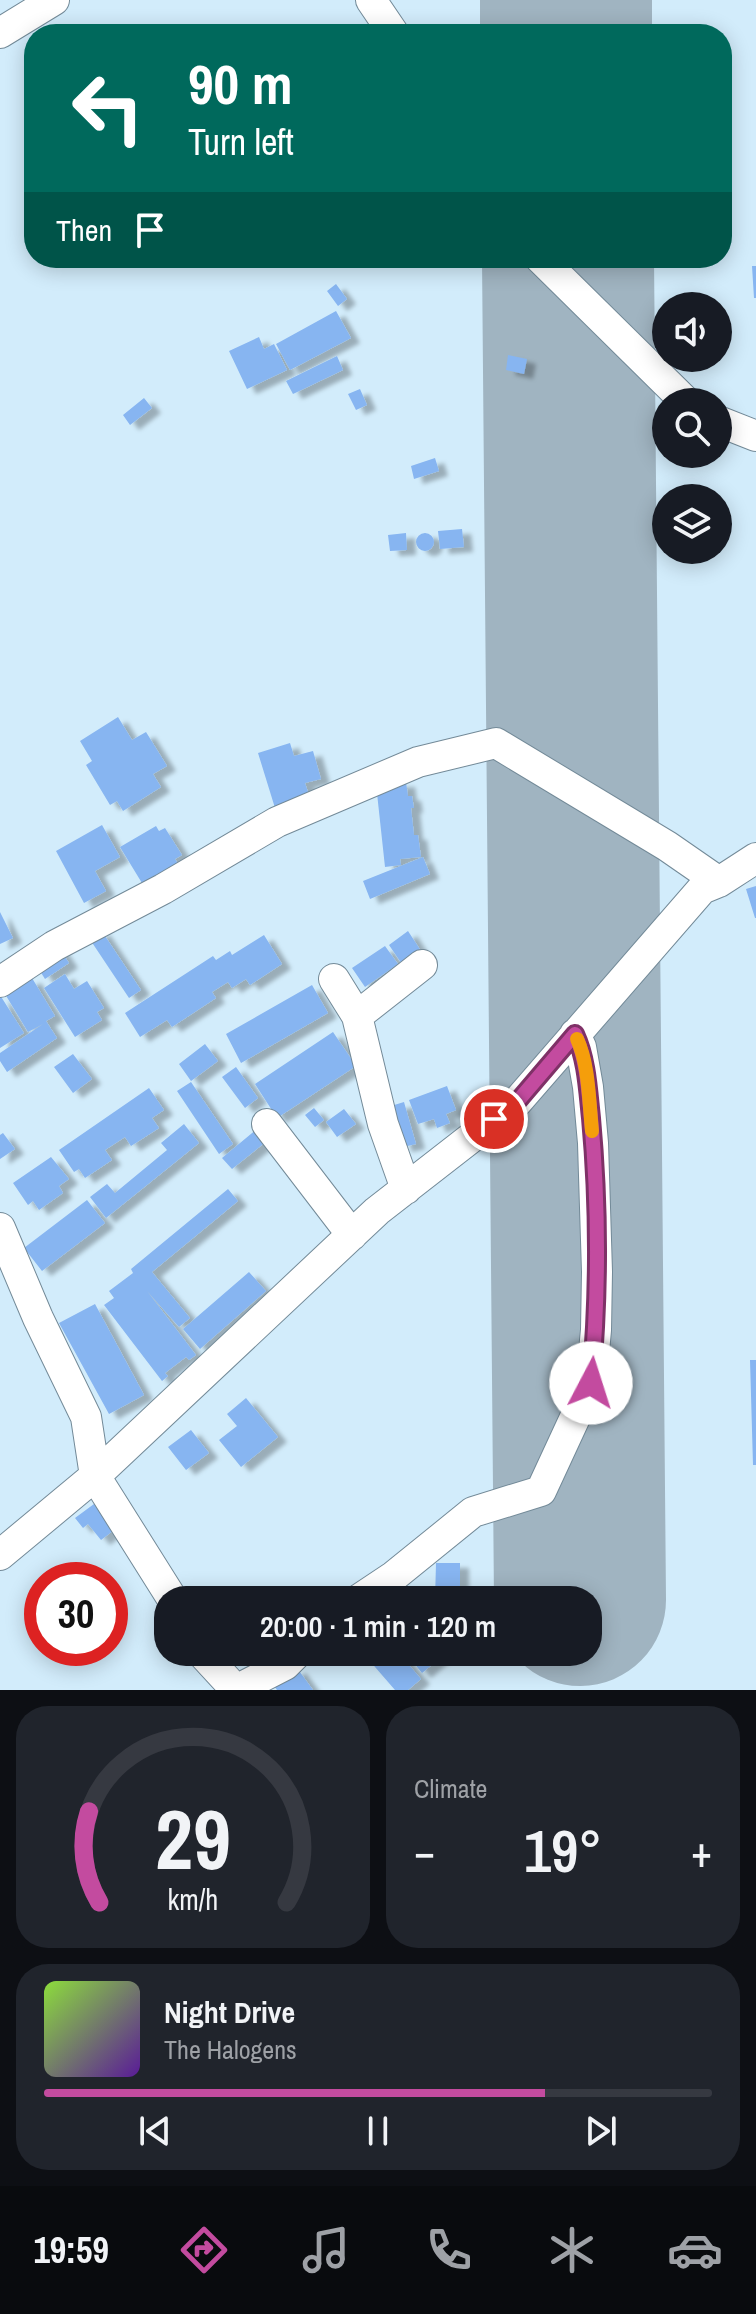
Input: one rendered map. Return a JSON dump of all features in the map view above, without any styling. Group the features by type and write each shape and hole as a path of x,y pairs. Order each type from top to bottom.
{"street":[{"path":"0,33 54,0"},
{"path":"371,0 387,24"},
{"path":"550,268 672,388"},
{"path":"732,427 756,436"},
{"path":"0,982 54,946 163,889 277,822 418,762 496,743 667,846 719,882"},
{"path":"0,1554 95,1476 352,1235 517,1102 702,889 756,858"},
{"path":"357,1016 422,965"},
{"path":"334,979 357,1016 383,1124 406,1189"},
{"path":"379,1586 473,1512 541,1491 591,1383 597,1272 593,1143 588,1087 581,1047 575,1034"},
{"path":"267,1124 352,1235"},
{"path":"0,1228 38,1318 86,1417 95,1476 164,1586"},
{"path":"214,1666 236,1690 283,1666"}],"building":[{"path":"752,266 756,266 756,298 754,298"},
{"path":"336,284 347,299 338,306 327,291"},
{"path":"336,311 351,338 290,370 276,344"},
{"path":"259,337 264,349 274,344 287,370 247,389 229,351"},
{"path":"508,355 527,359 524,374 506,370"},
{"path":"337,356 343,370 293,394 286,381"},
{"path":"360,389 367,405 356,410 348,394"},
{"path":"144,398 152,408 130,425 123,415"},
{"path":"435,458 439,471 414,479 411,466"},
{"path":"462,529 464,547 440,549 438,531"},
{"path":"406,533 407,550 390,551 388,535"},
{"path":"425,533 434,542 425,551 416,542"},
{"path":"118,717 132,740 146,732 167,766 153,774 161,787 123,811 117,801 110,805 86,765 92,761 80,741"},
{"path":"290,743 294,756 313,751 321,779 305,783 310,798 275,808 258,753"},
{"path":"406,782 408,796 412,796 414,835 418,835 421,857 400,859 401,865 385,867 376,784"},
{"path":"102,825 120,857 95,871 106,891 84,903 56,851"},
{"path":"156,826 159,831 165,828 182,855 175,859 180,867 145,888 120,847"},
{"path":"423,857 430,874 370,899 363,881"},
{"path":"756,886 756,918 755,918 746,889"},
{"path":"0,912 13,938 0,944"},
{"path":"101,930 141,990 129,998 89,938"},
{"path":"408,931 421,951 402,964 389,945"},
{"path":"264,935 282,964 250,985 246,979 232,988 228,982 212,992 216,998 172,1027 167,1020 140,1037 125,1013 213,956 216,960 230,951 232,955"},
{"path":"385,946 398,964 365,987 352,968"},
{"path":"59,948 69,963 45,979 35,963"},
{"path":"65,974 74,989 87,981 104,1008 97,1012 102,1020 75,1037 44,988"},
{"path":"32,978 55,1016 46,1021 57,1038 7,1072 0,1061 0,1053 43,1024 28,1032 5,994"},
{"path":"312,985 328,1013 241,1063 226,1034"},
{"path":"0,995 24,1033 0,1048"},
{"path":"333,1032 356,1066 277,1118 255,1084"},
{"path":"205,1044 218,1061 191,1081 179,1064"},
{"path":"73,1054 92,1079 73,1093 54,1067"},
{"path":"236,1067 258,1098 245,1108 222,1077"},
{"path":"191,1082 233,1144 219,1154 177,1091"},
{"path":"447,1086 456,1110 446,1114 450,1123 437,1128 434,1119 418,1124 409,1100"},
{"path":"149,1088 164,1110 152,1118 159,1128 131,1146 125,1137 105,1150 112,1160 85,1178 79,1169 74,1172 59,1150"},
{"path":"404,1102 416,1144 403,1147 391,1106"},
{"path":"314,1108 324,1120 315,1127 305,1115"},
{"path":"344,1109 356,1124 337,1137 326,1122"},
{"path":"184,1124 199,1143 106,1218 90,1197 107,1184 115,1193 167,1150 161,1143"},
{"path":"258,1128 268,1140 232,1169 222,1158"},
{"path":"3,1133 15,1149 0,1159 0,1135"},
{"path":"51,1157 69,1179 59,1186 63,1193 39,1210 33,1201 28,1205 13,1183"},
{"path":"228,1189 238,1201 152,1272 190,1318 179,1327 147,1291 196,1355 189,1360 186,1357 165,1373 168,1376 162,1381 104,1305 114,1298 109,1291 133,1273 131,1269"},
{"path":"87,1200 105,1223 42,1271 24,1248"},
{"path":"249,1272 266,1291 200,1349 183,1329"},
{"path":"95,1304 144,1395 109,1414 59,1323"},
{"path":"750,1360 756,1360 756,1465 753,1465"},
{"path":"246,1398 278,1437 241,1467 219,1440 237,1426 227,1414"},
{"path":"191,1430 209,1453 186,1470 168,1447"},
{"path":"94,1504 114,1530 101,1540 88,1524 83,1528 75,1518"},
{"path":"436,1563 460,1563 460,1586 435,1586"},
{"path":"374,1666 410,1666 421,1679 408,1690 395,1690"},
{"path":"416,1666 431,1666 422,1673"},
{"path":"297,1668 313,1690 277,1690 273,1685"}],"runway":[{"path":"566,0 566,24"},
{"path":"568,268 580,1586"}],"slow traffic":[{"path":"577,1039 588,1087 592,1131"}],"route":[{"path":"494,1119 517,1102 575,1034 581,1047 588,1087 593,1143 597,1272 591,1383"}]}
